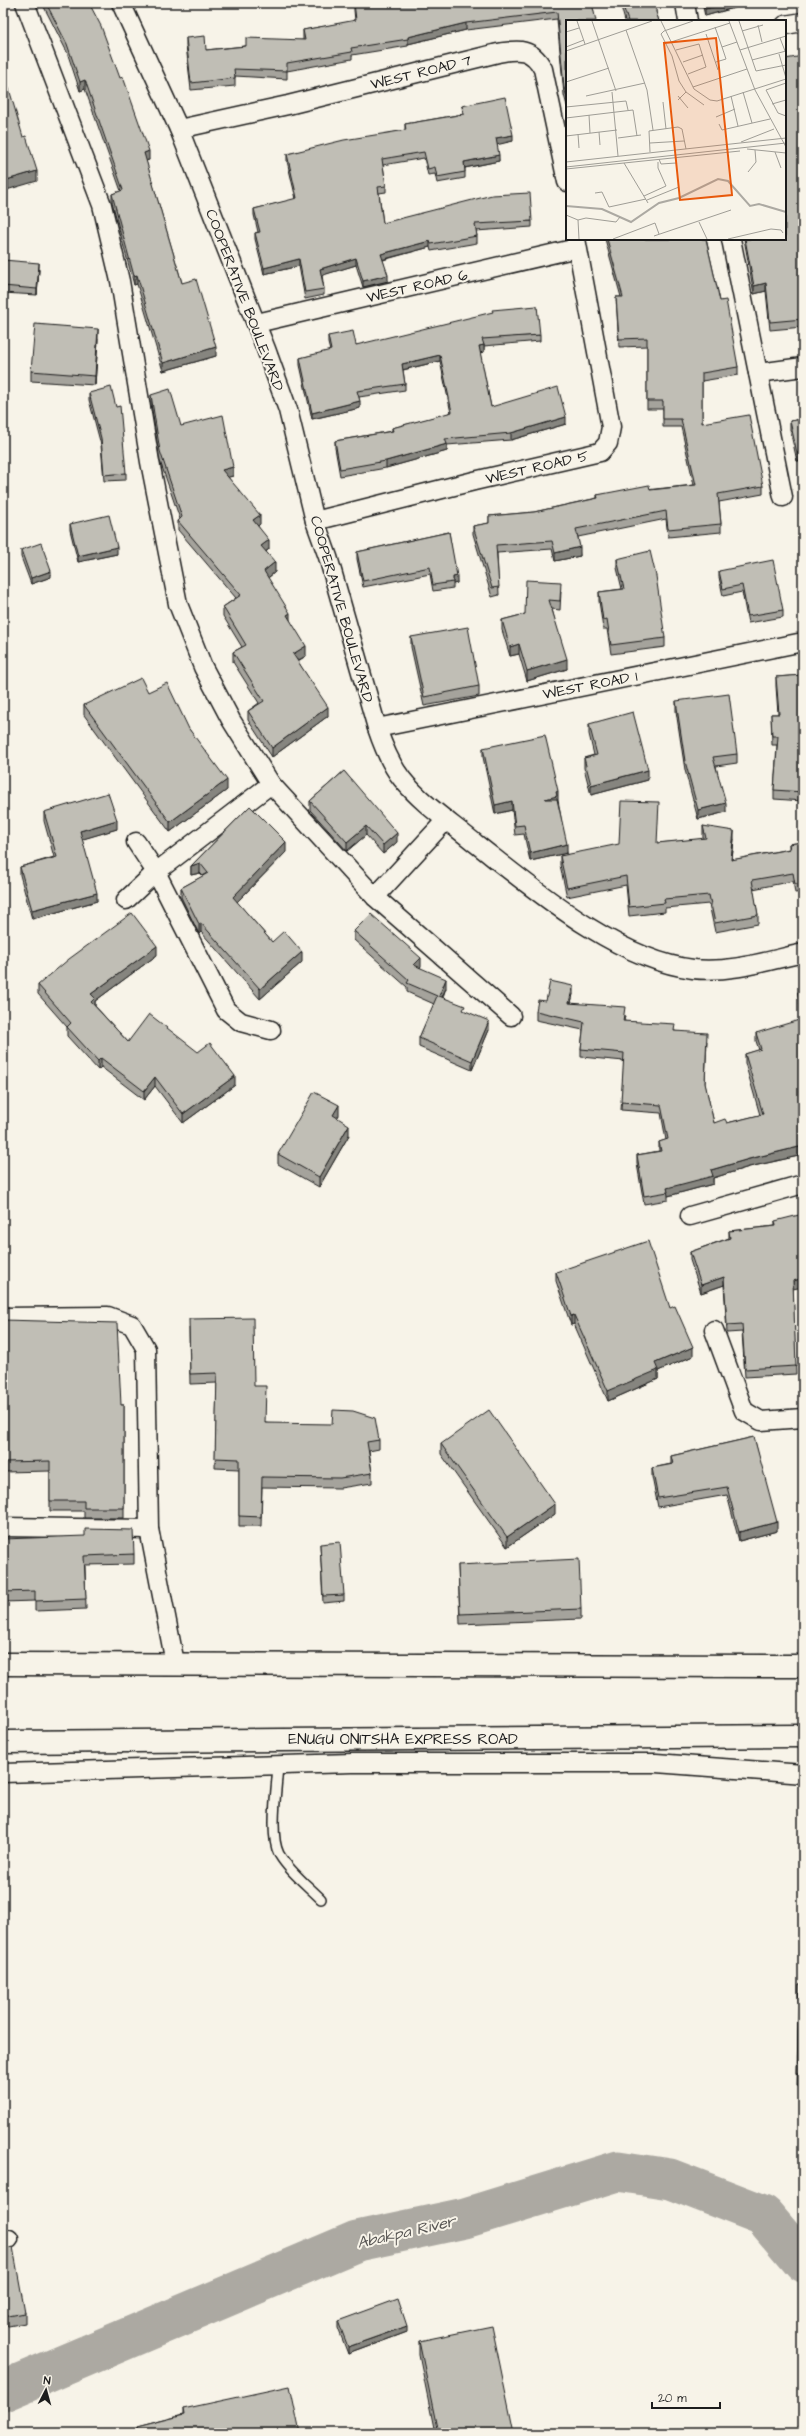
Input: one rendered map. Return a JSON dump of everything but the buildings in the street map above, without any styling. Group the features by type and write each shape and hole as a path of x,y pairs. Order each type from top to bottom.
{"highway":[{"path":"3,1664 174,1663 803,1666"},
{"name":"ENUGU ONITSHA EXPRESS ROAD","path":"3,1742 803,1736"}],"street":[{"path":"25,3 102,205 120,281 150,462 178,604 203,667 231,720 271,784 375,897 511,1016"},
{"name":"COOPERATIVE BOULEVARD","path":"121,3 180,129 257,323 288,410 315,521 328,557 377,728 385,749 402,779 446,820 536,891 607,938 666,964 693,969 725,970 803,953"},
{"path":"685,3 688,20"},
{"path":"786,25 803,22"},
{"name":"WEST ROAD 7","path":"180,129 288,105 498,53 521,51 538,58 543,69 566,177"},
{"path":"731,240 783,497"},
{"name":"WEST ROAD 6","path":"257,323 576,243"},
{"name":"WEST ROAD 5","path":"315,521 474,481 600,452 608,443 611,427 576,243"},
{"path":"758,373 803,367"},
{"name":"WEST ROAD 1","path":"377,728 803,642"},
{"path":"126,900 156,872 271,784"},
{"path":"375,897 446,820"},
{"path":"136,842 156,872 226,1010 241,1022 270,1030"},
{"path":"690,1216 803,1184"},
{"path":"3,1317 108,1316 132,1325 146,1349 149,1529 174,1663"},
{"path":"714,1330 744,1411 761,1421 803,1418"},
{"path":"3,1527 149,1529"},
{"path":"3,1773 278,1765 656,1763 803,1774"}],"lane":[{"path":"278,1765 275,1840 279,1853 289,1867 321,1899"}],"waterway":[{"name":"Abakpa River","path":"3,2391 357,2241 465,2218 618,2171 670,2179 763,2215 803,2262"}]}
